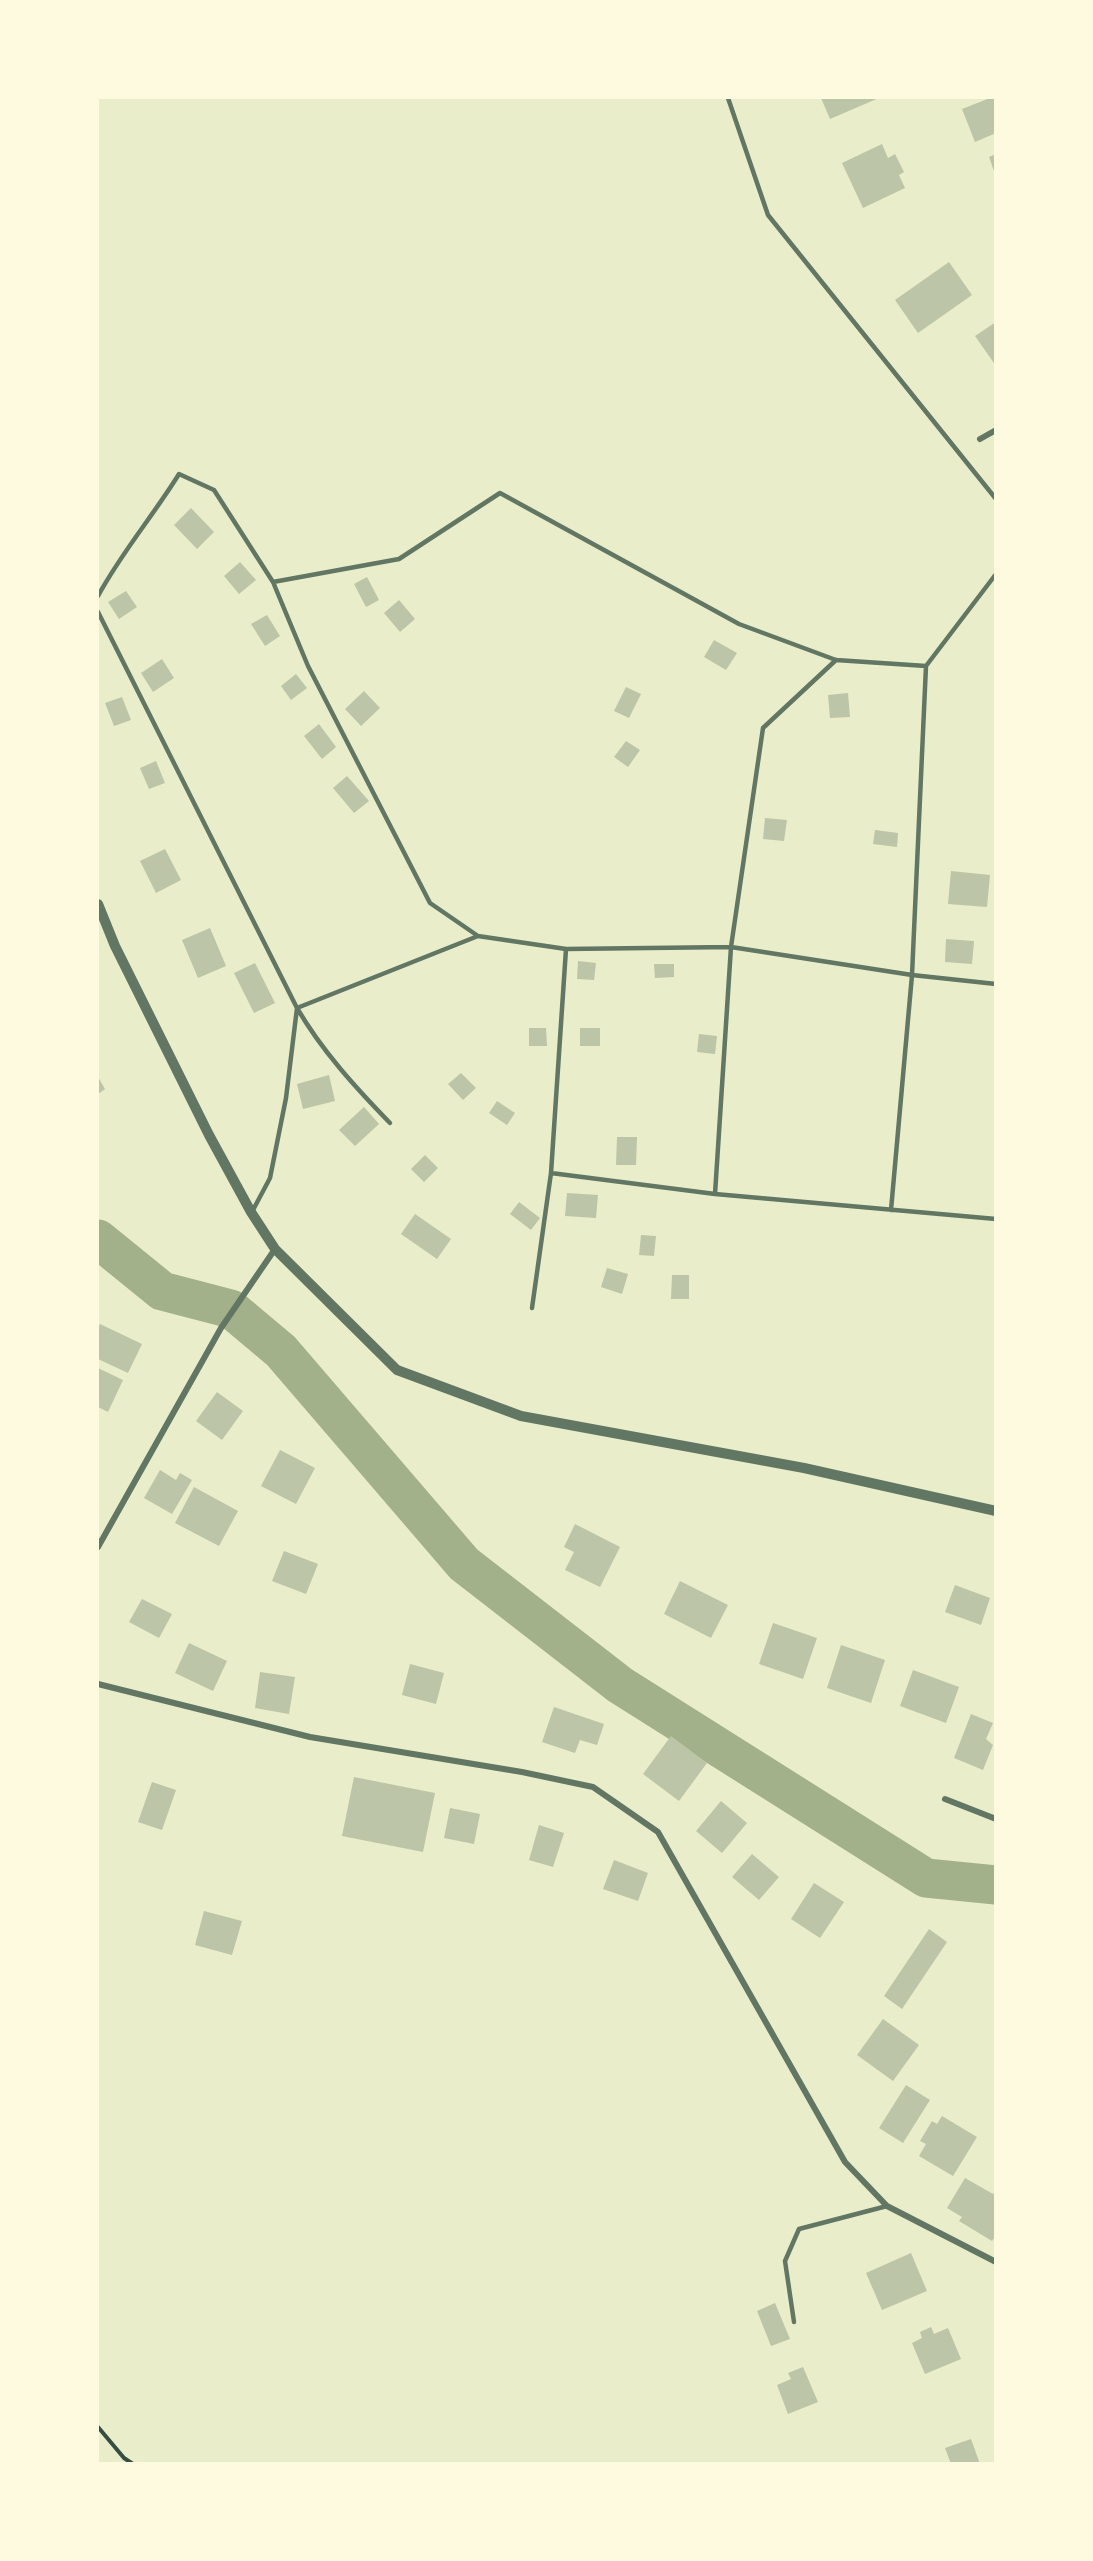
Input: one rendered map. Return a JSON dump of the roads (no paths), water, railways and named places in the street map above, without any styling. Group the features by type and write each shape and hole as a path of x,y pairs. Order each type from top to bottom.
{"street":[{"path":"980,439 996,430"},
{"path":"98,904 115,946 209,1135 251,1212 275,1249 397,1370 521,1416 804,1468 996,1511"},
{"path":"98,1547 221,1328 275,1249"},
{"path":"98,1684 310,1737 522,1772 593,1787 658,1832 845,2162 887,2206 996,2262"},
{"path":"945,1799 996,1819"}],"lane":[{"path":"728,98 768,216 996,499"},
{"path":"98,596 112,569 162,502 179,474 214,490 273,582 308,666 430,903 478,936 566,949 731,947 912,975 996,984"},
{"path":"273,582 399,559 500,493 739,624 836,660 926,666"},
{"path":"891,1210 912,975 926,666 996,574"},
{"path":"98,612 310,1032 358,1090 390,1123"},
{"path":"715,1194 731,947 762,728 836,660"},
{"path":"297,1008 478,936"},
{"path":"532,1308 551,1173 566,949"},
{"path":"251,1212 270,1178 286,1098 297,1008"},
{"path":"551,1173 715,1194 996,1219"},
{"path":"794,2322 785,2260 799,2229 887,2206"}],"waterway":[{"path":"98,1239 162,1291 231,1309 281,1351 464,1564 620,1685 926,1878 996,1885"}]}
